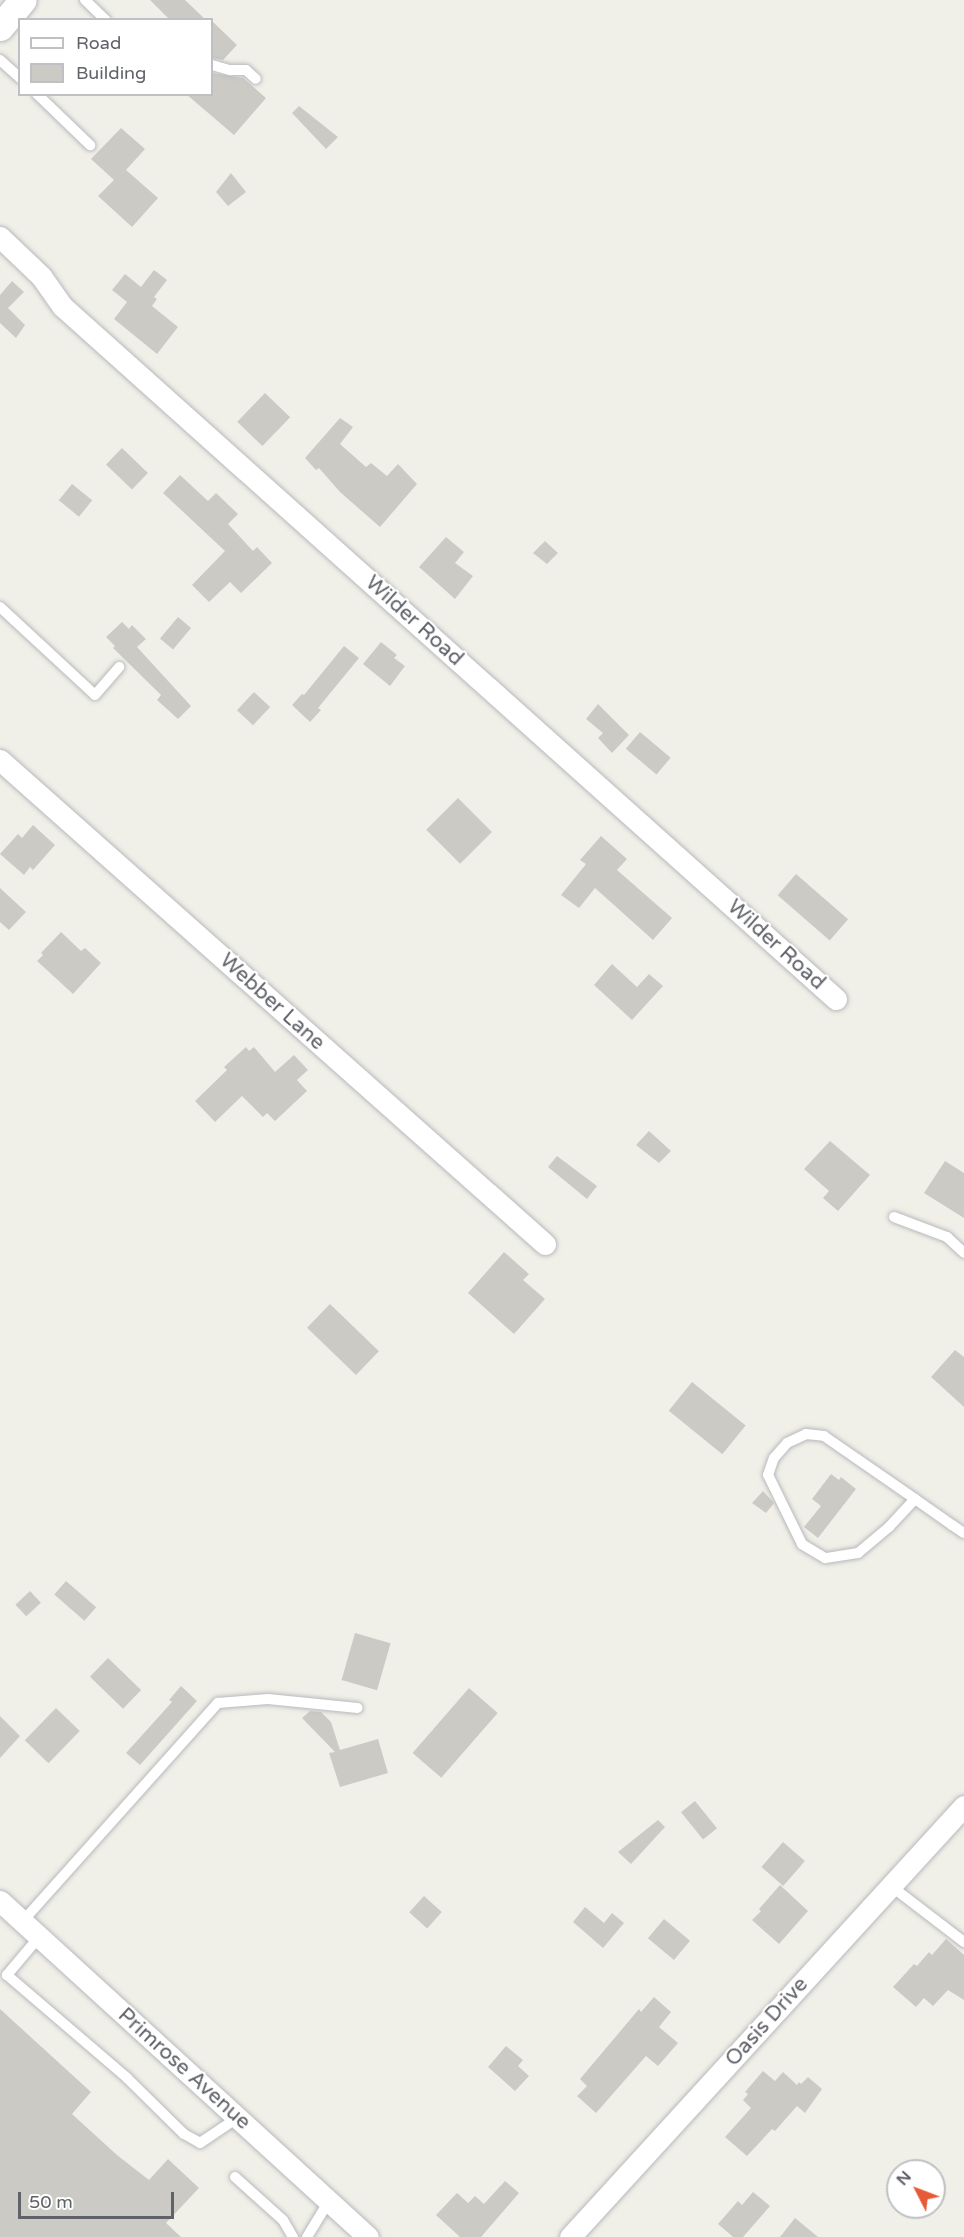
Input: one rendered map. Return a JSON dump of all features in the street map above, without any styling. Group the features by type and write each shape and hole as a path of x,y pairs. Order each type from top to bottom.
{"street":[{"path":"0,27 23,0"},
{"name":"Wilder Road","path":"0,237 41,276 62,306 836,999"},
{"name":"Webber Lane","path":"0,760 545,1244"},
{"name":"Oasis Drive","path":"570,2237 964,1806"},
{"name":"Primrose Avenue","path":"8,1912 39,1937 368,2237"}],"lane":[{"path":"85,0 104,18"},
{"path":"0,60 18,76"},
{"path":"213,65 230,70 246,70 256,79"},
{"path":"39,96 90,145"},
{"path":"0,607 95,695 119,667"},
{"path":"894,1217 947,1237 964,1253"},
{"path":"915,1499 889,1527 858,1553 825,1558 802,1544 768,1474 774,1458 787,1443 806,1434 824,1436 915,1499 964,1533"},
{"path":"8,1912 218,1703 268,1699 358,1708"},
{"path":"891,1886 964,1942"},
{"path":"39,1937 3,1978 127,2078 184,2134 200,2143 237,2118"},
{"path":"235,2176 283,2220 293,2237"},
{"path":"306,2237 329,2202"}],"building":[{"path":"150,0 185,0 204,18 168,18"},
{"path":"213,22 237,45 223,60 213,58"},
{"path":"213,73 243,78 266,98 234,135 188,96 213,96"},
{"path":"299,106 338,137 326,149 292,113"},
{"path":"121,128 145,149 126,170 158,198 132,227 98,196 114,180 91,159"},
{"path":"231,173 246,192 228,206 216,192"},
{"path":"154,270 167,280 154,297 157,299 152,306 178,327 157,354 114,319 127,302 112,290 125,274 141,287"},
{"path":"12,281 24,292 8,308 25,325 16,338 0,323 0,295"},
{"path":"265,393 290,417 262,446 237,422"},
{"path":"340,418 353,427 340,444 366,467 371,463 387,476 398,464 417,484 380,527 340,492 319,468 316,470 305,458"},
{"path":"122,448 148,473 132,490 106,465"},
{"path":"180,475 208,501 216,493 238,514 228,524 253,551 257,547 272,563 241,593 230,582 209,602 192,585 225,551 163,493"},
{"path":"72,484 92,500 79,517 59,500"},
{"path":"446,537 464,552 455,563 473,576 455,599 419,567"},
{"path":"545,541 558,553 547,564 533,553"},
{"path":"178,617 191,628 173,649 160,638"},
{"path":"122,622 129,629 132,625 146,639 137,647 191,706 178,719 157,700 161,695 113,648 115,646 106,637"},
{"path":"381,642 397,655 394,658 405,666 390,686 363,664"},
{"path":"344,646 359,658 318,708 321,710 310,722 292,705 302,694 304,695"},
{"path":"254,692 270,707 253,725 237,710"},
{"path":"598,704 629,735 612,753 598,738 603,733 586,719"},
{"path":"640,732 671,758 657,775 626,749"},
{"path":"458,798 492,832 460,864 426,830"},
{"path":"33,825 55,845 33,870 30,867 24,875 0,854 18,834 22,838"},
{"path":"601,836 627,859 617,870 672,918 653,940 595,888 579,908 561,895 586,864 580,860"},
{"path":"796,874 848,919 830,940 778,895"},
{"path":"0,888 26,912 9,930 0,922"},
{"path":"61,932 81,951 85,948 101,963 73,994 37,961 43,955 41,953"},
{"path":"612,964 637,987 649,974 663,986 632,1020 594,985"},
{"path":"246,1047 249,1051 254,1047 275,1072 294,1055 308,1070 297,1080 307,1091 275,1121 267,1113 263,1117 242,1096 215,1122 195,1101 227,1070 224,1067"},
{"path":"649,1131 671,1151 659,1163 636,1145"},
{"path":"830,1141 870,1175 838,1211 823,1198 829,1191 804,1169"},
{"path":"557,1156 597,1186 587,1199 548,1167"},
{"path":"945,1161 964,1173 964,1218 924,1193"},
{"path":"504,1252 529,1274 523,1280 545,1299 514,1334 468,1293"},
{"path":"330,1304 379,1351 356,1375 307,1328"},
{"path":"955,1350 964,1357 964,1407 931,1377"},
{"path":"692,1382 746,1425 722,1454 669,1411"},
{"path":"831,1474 839,1480 841,1477 856,1489 818,1538 804,1527 821,1506 812,1499"},
{"path":"763,1491 774,1503 766,1513 752,1503"},
{"path":"66,1581 96,1607 84,1621 54,1595"},
{"path":"30,1591 41,1603 26,1616 15,1605"},
{"path":"355,1633 391,1643 377,1690 341,1680"},
{"path":"108,1658 141,1690 123,1709 90,1677"},
{"path":"181,1686 197,1701 140,1765 126,1753 172,1702 169,1700"},
{"path":"469,1688 498,1713 441,1778 413,1753"},
{"path":"56,1708 80,1731 48,1763 25,1740"},
{"path":"310,1711 321,1712 331,1722 340,1750 378,1739 388,1773 340,1787 329,1753 335,1752 302,1718"},
{"path":"0,1716 20,1736 0,1758"},
{"path":"695,1801 717,1828 703,1840 681,1812"},
{"path":"658,1820 665,1827 631,1864 618,1852"},
{"path":"783,1842 805,1861 783,1886 761,1867"},
{"path":"780,1885 808,1911 779,1944 752,1920"},
{"path":"424,1896 442,1912 427,1928 409,1912"},
{"path":"585,1907 604,1923 612,1913 624,1923 603,1948 573,1922"},
{"path":"664,1919 690,1941 674,1960 648,1938"},
{"path":"946,1939 964,1955 964,2000 948,1990 933,2006 924,1998 916,2007 893,1987 914,1964 917,1966 929,1952 932,1955"},
{"path":"654,1997 671,2012 659,2027 678,2043 658,2066 646,2056 596,2113 577,2096 587,2086 580,2079 639,2009 641,2012"},
{"path":"0,2009 91,2092 72,2114 117,2155 149,2180 168,2159 199,2188 166,2223 181,2237 0,2237"},
{"path":"506,2046 523,2060 518,2066 529,2076 515,2091 488,2067"},
{"path":"763,2071 775,2081 783,2072 797,2085 808,2077 822,2089 805,2113 797,2106 775,2131 772,2129 747,2156 725,2137 751,2108 743,2100 748,2094 745,2092"},
{"path":"505,2181 519,2193 481,2237 460,2237 436,2215 457,2193 468,2203 475,2196 484,2204"},
{"path":"753,2192 770,2206 743,2237 733,2237 718,2224 738,2201 742,2205"},
{"path":"795,2218 818,2237 780,2237"}]}
